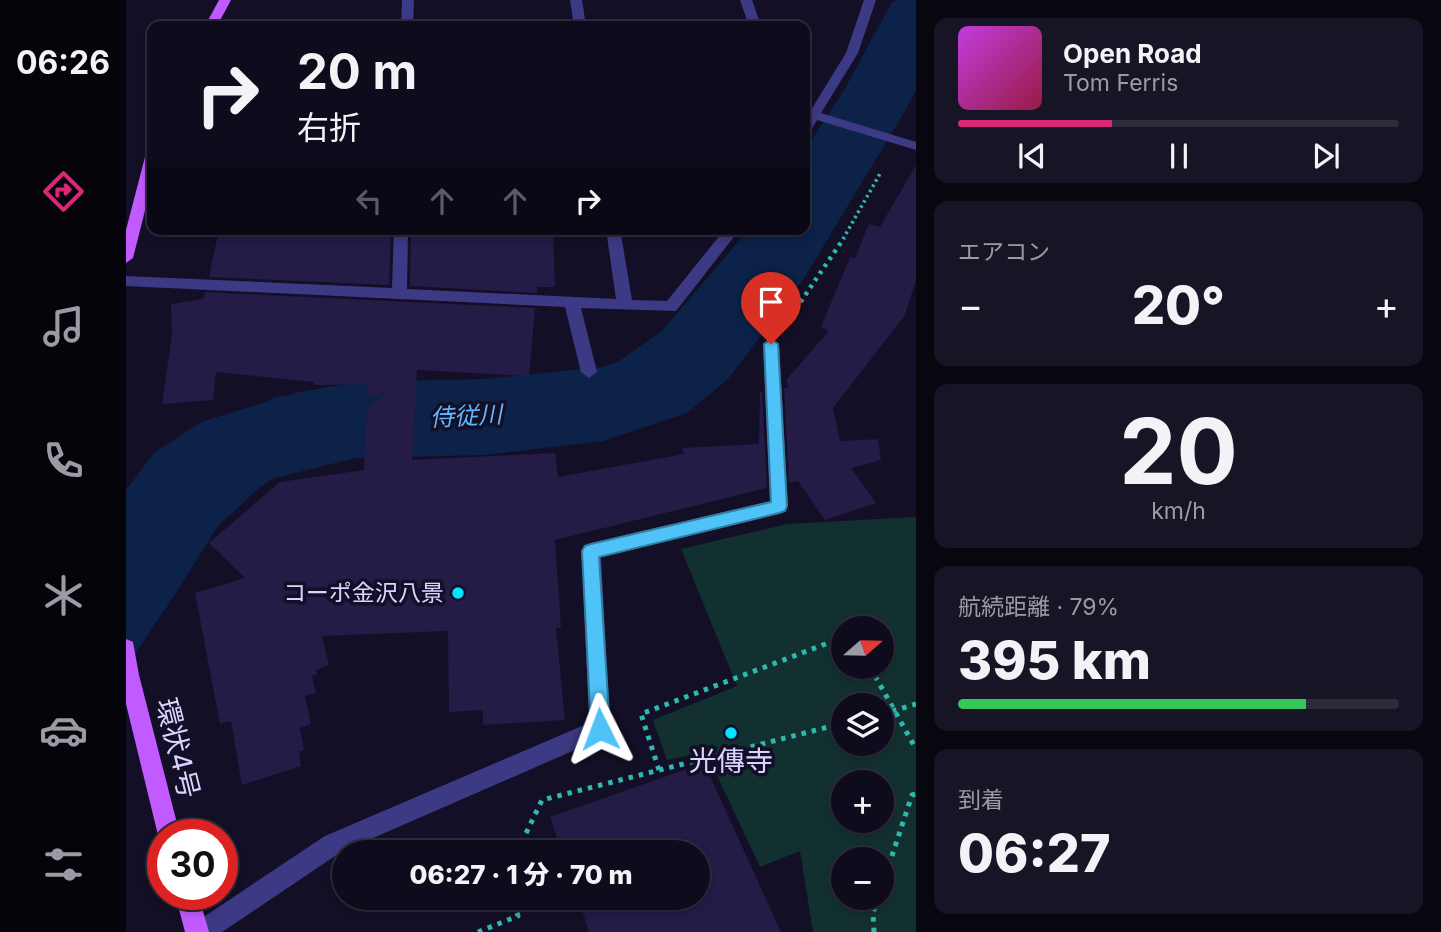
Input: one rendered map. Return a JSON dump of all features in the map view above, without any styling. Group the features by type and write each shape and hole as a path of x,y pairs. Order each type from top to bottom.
{"main road":[{"path":"214,21 225,0"},
{"path":"126,258 147,176"},
{"name":"環状4号","path":"126,648 130,675 165,819"},
{"path":"191,910 199,932"}],"street":[{"path":"407,21 408,0"},
{"path":"576,0 579,21"},
{"path":"746,0 753,21"},
{"path":"870,0 852,53 815,115 916,146"},
{"path":"399,294 401,235"},
{"path":"613,235 625,305"},
{"path":"126,281 671,307 728,235"},
{"path":"572,303 589,372"},
{"path":"199,932 333,844 600,729 591,551 779,506 771,344"}],"path":[{"path":"771,344 832,258 895,140"},
{"path":"659,770 641,714 831,642"},
{"path":"877,679 916,749"},
{"path":"895,711 916,704"},
{"path":"523,840 542,800 831,726"},
{"path":"894,850 912,795 916,794"},
{"path":"478,932 518,916 516,910"},
{"path":"874,910 874,932"}],"green space":[{"path":"916,517 916,932 813,932 800,851 760,867 706,752 667,760 653,720 737,686 681,549 787,524"}],"water":[{"path":"463,385 462,453 339,457 271,477 204,539 177,590 126,668 126,510 156,468 184,447 275,397 338,389"}],"building":[{"path":"916,165 916,280 905,315 833,408 840,441 878,439 881,460 851,468 876,503 825,520 798,481 789,483 784,388 788,388 787,379 829,331 821,327 850,257 855,258 869,224 880,227"},
{"path":"218,235 391,235 389,285 209,277"},
{"path":"411,235 553,235 555,287 537,287 537,293 410,286"},
{"path":"205,292 535,308 529,376 417,370 412,460 555,453 558,477 684,454 682,448 759,444 762,392 767,488 555,540 561,628 556,628 565,720 483,725 483,710 449,712 448,631 322,636 329,665 316,670 317,674 312,676 316,693 305,696 311,724 300,728 304,750 299,752 301,766 242,785 231,721 220,724 195,593 245,578 209,543 280,482 364,470 367,408 386,392 368,397 368,384 313,385 314,382 216,372 213,400 162,404 172,334 171,304 204,299"},
{"path":"704,763 781,932 589,932 582,910 710,910 710,840 558,840 550,817"}],"waterway":[{"name":"侍従川","path":"810,202 879,92 916,16"},
{"name":"侍従川","path":"126,576 190,483 236,450 295,432 356,420 484,417 603,404 653,387 695,355 773,259 788,235"}],"place":[{"name":"コーポ金沢八景","path":"458,593"},
{"name":"光傳寺","path":"731,733"}],"route":[{"path":"600,729 591,551 779,506 771,344"}]}
